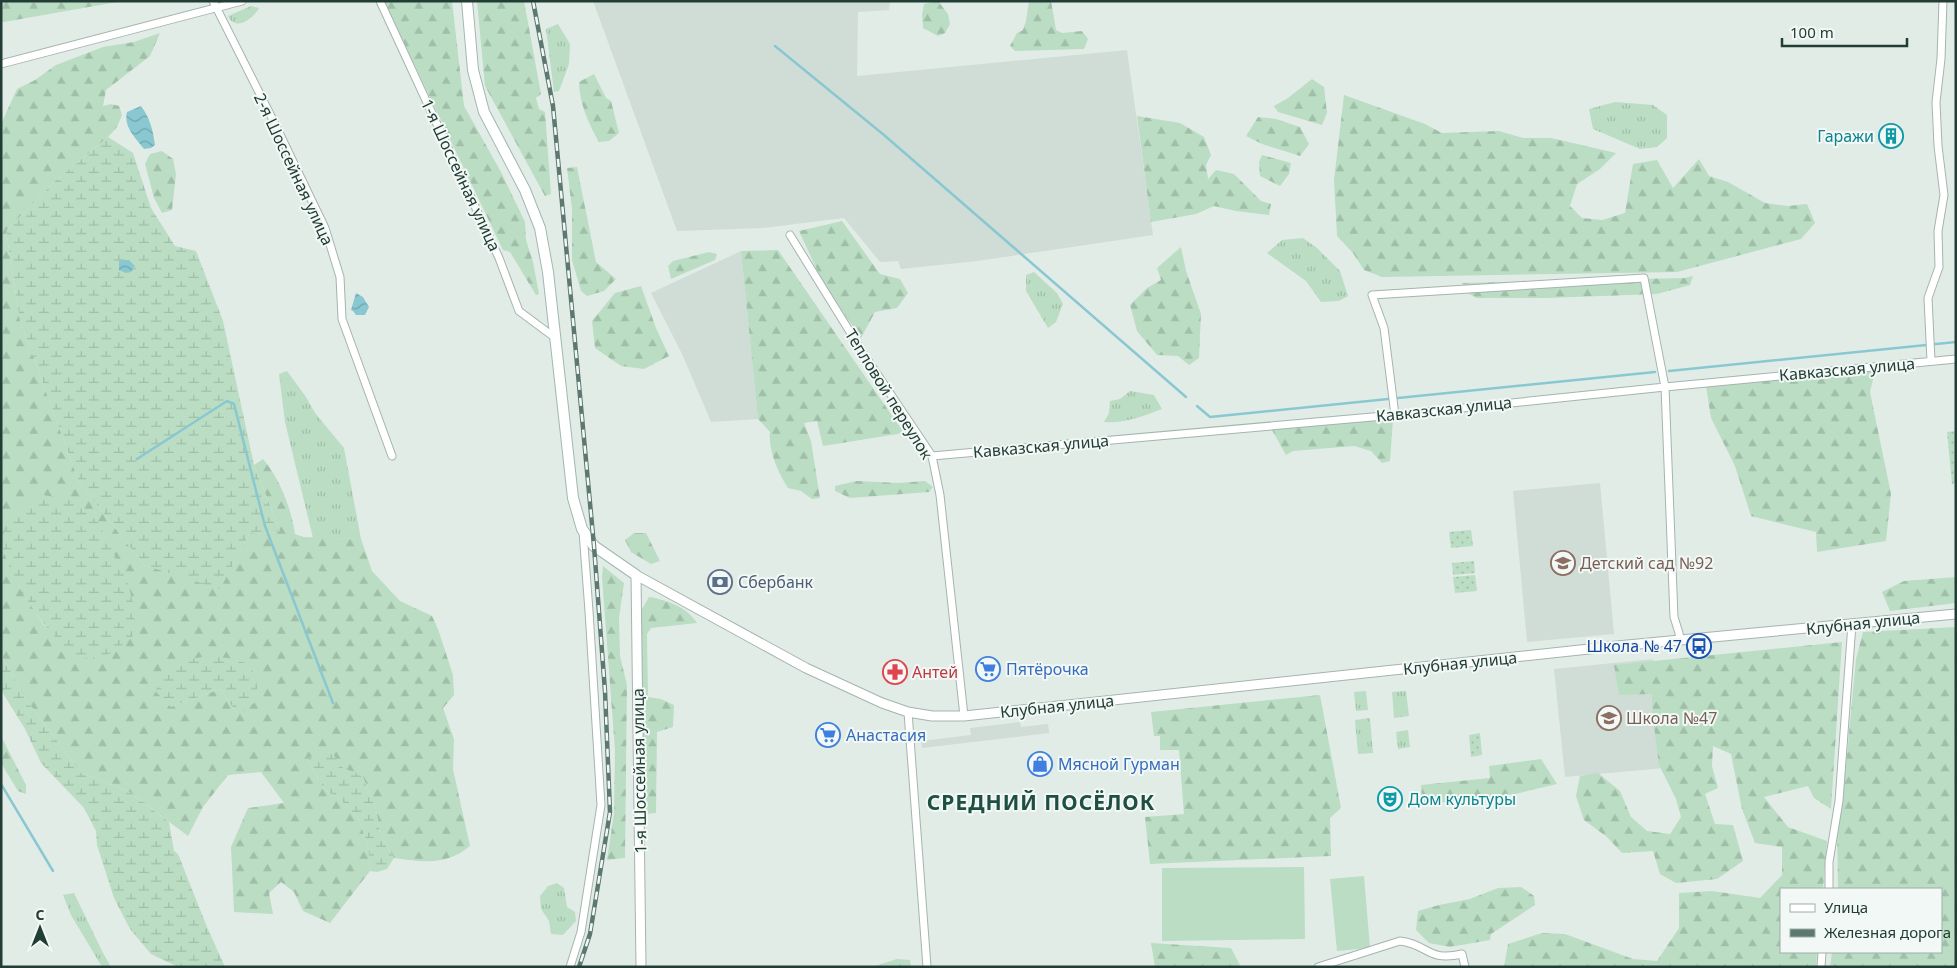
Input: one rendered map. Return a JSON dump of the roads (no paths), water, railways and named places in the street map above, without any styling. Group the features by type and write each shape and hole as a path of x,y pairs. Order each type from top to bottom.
{"main road":[{"path":"467,1 473,70 484,112 525,190 540,228 548,272 573,498 582,529 594,546 636,575"}],"street":[{"name":"2-я Шоссейная улица","path":"213,1 325,228 340,277 342,319 392,456"},
{"path":"1,64 242,1"},
{"name":"1-я Шоссейная улица","path":"380,1 499,258 519,311 554,338"},
{"path":"1931,358 1928,331 1928,298 1939,267 1938,231 1944,188 1938,146 1936,102 1941,59 1943,1"},
{"name":"Тепловой переулок","path":"790,235 863,353 932,456 940,495 964,716"},
{"path":"1394,411 1384,328 1372,295 1644,278 1665,386 1674,618 1680,641"},
{"name":"Кавказская улица","path":"932,456 1665,386 1931,358 1956,360"},
{"path":"570,967 581,932 601,805 582,529"},
{"name":"1-я Шоссейная улица","path":"636,575 641,967"},
{"name":"Клубная улица","path":"636,575 806,668 882,703 908,712 932,716 964,716 1956,614"},
{"path":"1829,888 1829,862 1838,801 1852,624"},
{"path":"908,712 927,967"},
{"path":"1318,967 1400,941 1409,942 1439,957 1462,954 1465,967"},
{"path":"1820,967 1822,953"}],"water":[{"path":"141,106 147,115 152,129 155,145 151,148 144,149 128,127 127,112"},
{"path":"119,260 129,260 135,266 131,272 126,273 119,270"},
{"path":"356,293 363,297 369,307 365,315 356,315 351,310"}],"waterway":[{"path":"775,46 884,135 1186,397"},
{"path":"1669,371 1956,342"},
{"path":"1197,406 1210,417 1655,372"},
{"path":"137,459 227,401 234,404 265,526 333,703"},
{"path":"1,784 53,871"}],"railway":[{"path":"533,1 553,106 594,546 605,691 610,812 590,934 579,967"}],"place":[{"name":"Гаражи","path":"1891,136"},
{"name":"Детский сад №92","path":"1563,563"},
{"name":"Сбербанк","path":"720,582"},
{"name":"Школа № 47","path":"1699,646"},
{"name":"Пятёрочка","path":"988,669"},
{"name":"Антей","path":"895,672"},
{"name":"Школа №47","path":"1609,718"},
{"name":"Анастасия","path":"828,735"},
{"name":"Мясной Гурман","path":"1040,764"},
{"name":"Дом культуры","path":"1390,799"}],"district":[{"name":"СРЕДНИЙ ПОСЁЛОК","path":"1041,803"}]}
